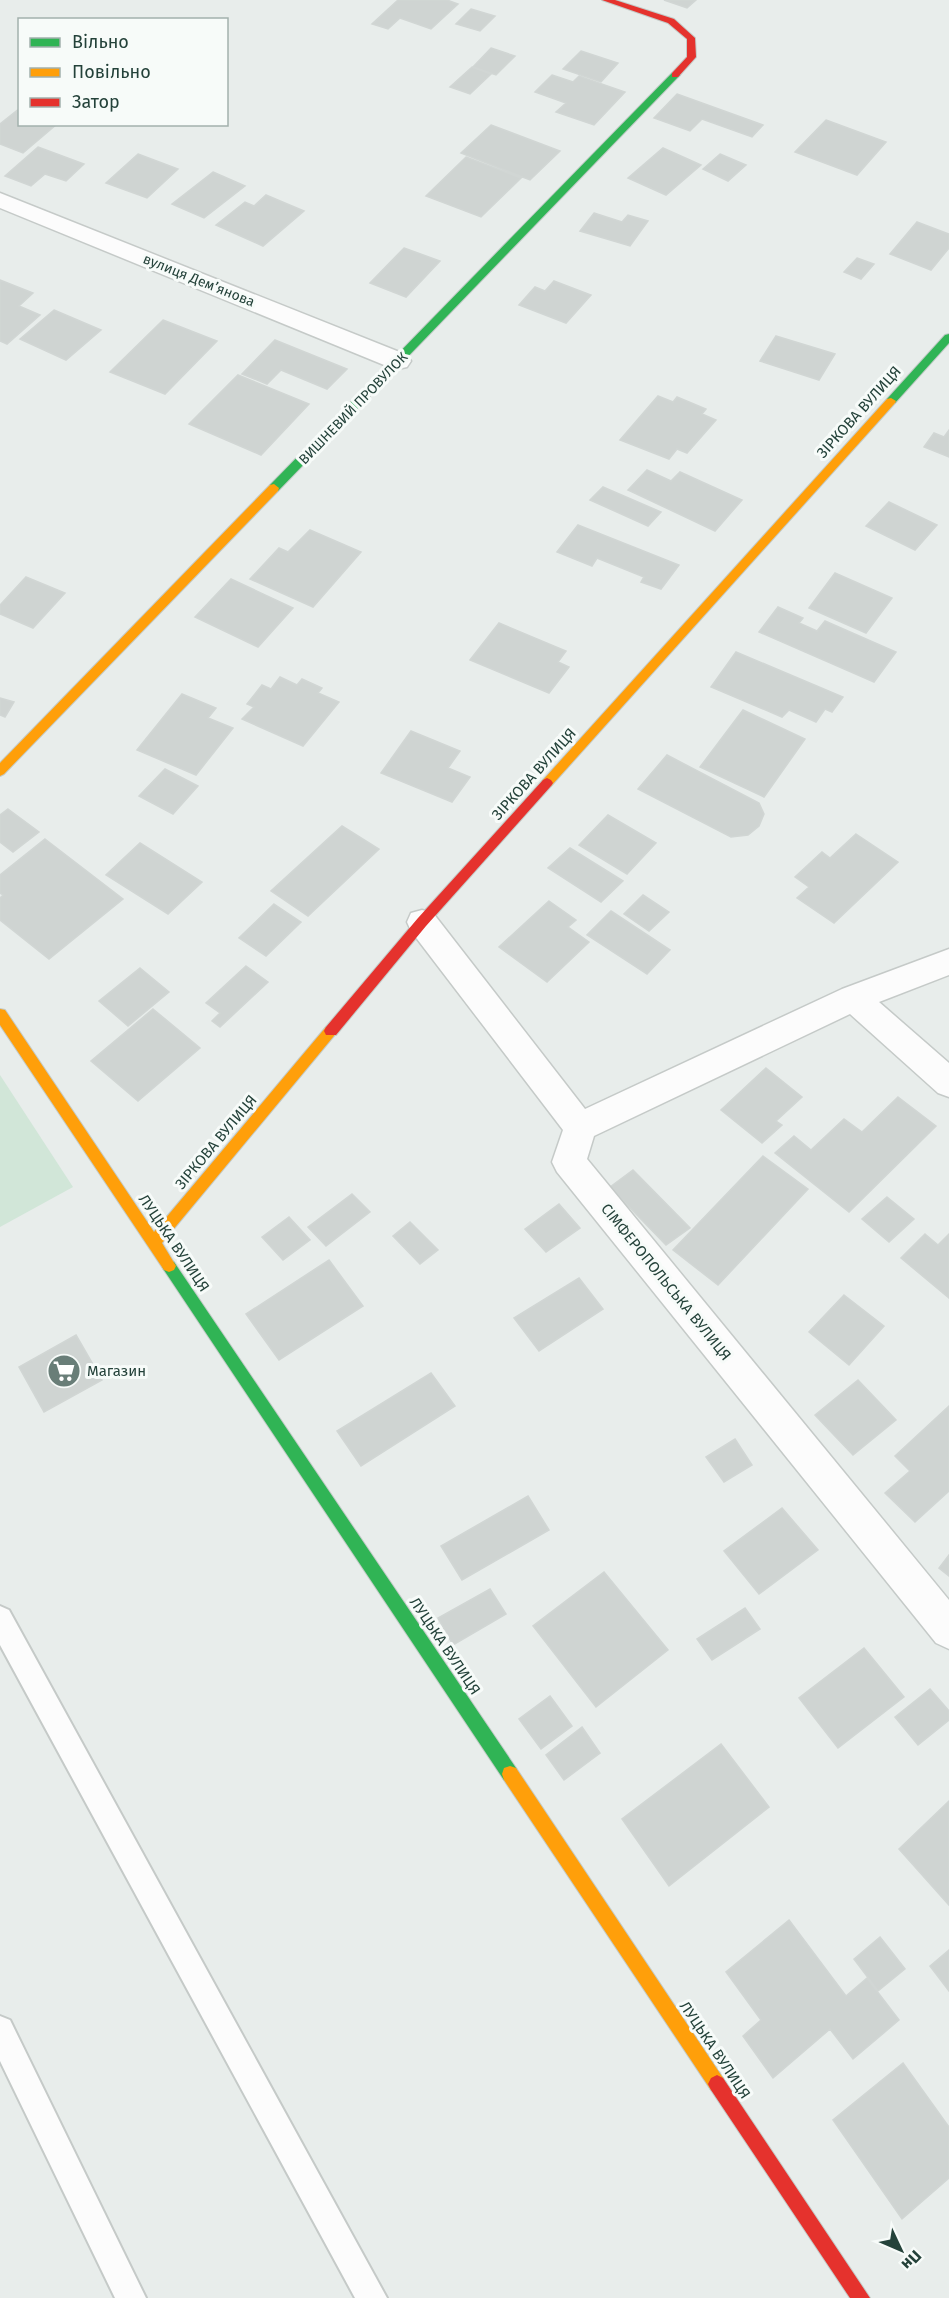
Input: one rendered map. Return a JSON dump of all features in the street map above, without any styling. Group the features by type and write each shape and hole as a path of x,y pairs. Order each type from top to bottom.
{"street":[{"name":"ВИШНЕВИЙ ПРОВУЛОК","path":"0,771 692,57 691,38 671,21 606,0"},
{"name":"вулиця Демʼянова","path":"0,200 398,361"},
{"name":"ЗІРКОВА ВУЛИЦЯ","path":"154,1242 422,922 949,337"},
{"path":"422,922 580,1126 853,998 949,962"},
{"path":"853,998 949,1083"},
{"name":"ЛУЦЬКА ВУЛИЦЯ","path":"0,1014 861,2298"},
{"name":"СІМФЕРОПОЛЬСЬКА ВУЛИЦЯ","path":"580,1126 569,1162 949,1630"}],"lane":[{"path":"0,1619 372,2298"},
{"path":"0,2030 131,2298"}],"green space":[{"path":"0,1075 73,1187 0,1227"}],"building":[{"path":"398,0 447,0 458,4 431,29 400,18 388,29 372,24"},
{"path":"664,0 696,0 687,8"},
{"path":"471,9 495,16 480,31 456,24"},
{"path":"491,48 515,56 496,75 473,67"},
{"path":"581,51 618,63 601,82 563,69"},
{"path":"472,67 491,74 470,94 450,87"},
{"path":"552,75 573,82 579,76 625,92 594,125 556,112 566,103 535,92"},
{"path":"677,94 763,125 752,137 702,119 690,131 654,118"},
{"path":"18,110 18,126 55,126 23,153 0,144 0,124"},
{"path":"826,120 886,142 857,175 795,152"},
{"path":"491,125 560,151 530,180 461,153"},
{"path":"38,147 84,164 66,181 45,174 31,186 5,176"},
{"path":"663,148 701,165 666,195 628,178"},
{"path":"138,154 178,169 147,198 106,183"},
{"path":"720,154 746,165 728,181 703,169"},
{"path":"466,157 521,178 481,217 426,196"},
{"path":"213,172 245,186 204,218 172,204"},
{"path":"266,195 304,211 263,246 216,225 245,202 254,206"},
{"path":"594,213 622,222 628,215 648,221 630,246 580,231"},
{"path":"917,222 949,234 949,248 931,270 890,254"},
{"path":"404,248 440,261 406,297 370,283"},
{"path":"857,258 874,264 861,279 844,272"},
{"path":"0,280 33,293 19,306 40,315 7,344 0,341"},
{"path":"554,281 591,295 566,323 519,305 535,287 545,291"},
{"path":"54,310 101,330 66,360 20,339"},
{"path":"163,320 217,341 165,394 110,372"},
{"path":"776,336 835,354 819,380 760,361"},
{"path":"275,340 347,369 327,389 281,370 267,384 242,374"},
{"path":"238,375 309,404 261,455 189,424"},
{"path":"658,396 673,402 677,397 706,409 702,414 716,420 687,453 677,449 669,459 620,440"},
{"path":"949,430 949,457 924,447 934,433 944,437"},
{"path":"647,470 671,481 680,472 742,500 715,531 628,490"},
{"path":"603,487 661,512 648,526 590,500"},
{"path":"889,502 937,525 915,550 866,526"},
{"path":"578,525 679,565 661,589 641,582 644,577 597,558 592,566 557,552"},
{"path":"310,530 361,552 313,607 250,579 279,548 288,552"},
{"path":"835,573 892,598 866,633 809,608"},
{"path":"26,577 65,593 33,628 0,614 0,605"},
{"path":"231,579 293,608 258,647 195,617"},
{"path":"778,607 803,618 799,623 817,631 825,621 896,652 874,682 759,632"},
{"path":"499,623 566,651 558,662 569,667 549,693 470,660"},
{"path":"736,652 843,697 832,712 825,709 816,722 789,710 782,717 711,687"},
{"path":"280,677 297,685 302,679 322,688 318,693 339,702 303,746 242,719 254,707 247,704 262,685 271,689"},
{"path":"182,694 216,708 208,718 233,728 196,775 137,750"},
{"path":"0,698 14,702 5,717 0,715"},
{"path":"743,710 805,739 764,797 700,767"},
{"path":"411,731 460,751 448,768 470,777 452,802 381,773"},
{"path":"667,755 759,803 764,814 759,826 748,835 731,837 638,789"},
{"path":"165,769 198,786 173,814 139,796"},
{"path":"8,809 39,832 13,852 0,842 0,815"},
{"path":"608,815 656,843 627,874 579,845"},
{"path":"342,826 379,849 308,916 271,891"},
{"path":"856,834 898,862 834,923 797,898 809,887 795,877 822,852 830,858"},
{"path":"45,839 123,899 49,959 0,920 0,898 3,895 0,893 0,875"},
{"path":"140,843 202,882 168,914 106,875"},
{"path":"570,848 623,881 601,902 548,868"},
{"path":"643,895 669,912 649,931 624,914"},
{"path":"549,901 576,920 568,927 589,942 547,982 499,947"},
{"path":"274,904 301,922 266,956 239,938"},
{"path":"611,911 670,950 647,974 587,935"},
{"path":"246,966 268,982 220,1027 212,1021 220,1013 206,1003"},
{"path":"140,968 169,992 128,1026 99,1001"},
{"path":"153,1009 200,1048 138,1101 91,1061"},
{"path":"766,1068 802,1097 776,1121 782,1125 762,1143 721,1110"},
{"path":"898,1097 936,1126 849,1212 775,1153 794,1136 811,1150 844,1119 862,1132"},
{"path":"763,1156 808,1189 718,1285 673,1250"},
{"path":"633,1170 690,1228 666,1245 610,1187"},
{"path":"352,1194 370,1212 326,1246 308,1227"},
{"path":"887,1197 914,1219 889,1242 862,1219"},
{"path":"559,1204 580,1228 546,1252 525,1229"},
{"path":"289,1217 310,1240 283,1260 262,1237"},
{"path":"410,1222 438,1250 420,1264 393,1236"},
{"path":"925,1234 938,1245 949,1234 949,1298 901,1258"},
{"path":"329,1260 363,1306 279,1360 246,1314"},
{"path":"579,1278 603,1309 539,1351 514,1318"},
{"path":"844,1295 884,1326 849,1365 809,1332"},
{"path":"76,1335 102,1380 44,1412 19,1367"},
{"path":"431,1373 455,1406 361,1466 337,1431"},
{"path":"858,1380 896,1420 853,1455 815,1415"},
{"path":"949,1406 949,1491 915,1522 885,1493 910,1471 895,1456"},
{"path":"735,1439 752,1465 724,1482 706,1457"},
{"path":"528,1496 549,1530 462,1580 441,1546"},
{"path":"782,1508 818,1550 759,1594 724,1551"},
{"path":"949,1555 949,1576 939,1568"},
{"path":"604,1572 668,1650 596,1707 533,1626"},
{"path":"490,1589 506,1614 453,1645 438,1618"},
{"path":"745,1608 760,1629 712,1660 697,1639"},
{"path":"864,1648 904,1697 838,1748 799,1698"},
{"path":"930,1689 949,1711 949,1720 918,1745 895,1717"},
{"path":"550,1696 572,1726 541,1749 519,1719"},
{"path":"582,1727 600,1753 564,1780 546,1755"},
{"path":"721,1744 769,1807 669,1886 622,1819"},
{"path":"949,1801 949,1905 899,1849"},
{"path":"789,1920 846,1996 867,1978 899,2020 853,2059 830,2029 773,2078 743,2036 761,2020 726,1972"},
{"path":"880,1937 905,1969 878,1991 854,1959"},
{"path":"949,1950 949,1991 930,1966"},
{"path":"903,2063 949,2127 949,2178 902,2219 833,2120"}],"traffic: fast":[{"path":"274,488 675,75"},
{"path":"891,401 949,337"},
{"path":"169,1266 510,1774"}],"traffic: slow":[{"path":"547,783 891,401"},
{"path":"0,771 274,488"},
{"path":"0,1014 169,1266"},
{"path":"154,1242 331,1031"},
{"path":"510,1774 717,2084"}],"traffic: jam":[{"path":"606,0 671,21 691,38 692,57 675,75"},
{"path":"331,1031 422,922 547,783"},
{"path":"717,2084 861,2298"}],"place":[{"name":"Магазин","path":"64,1371"}]}
